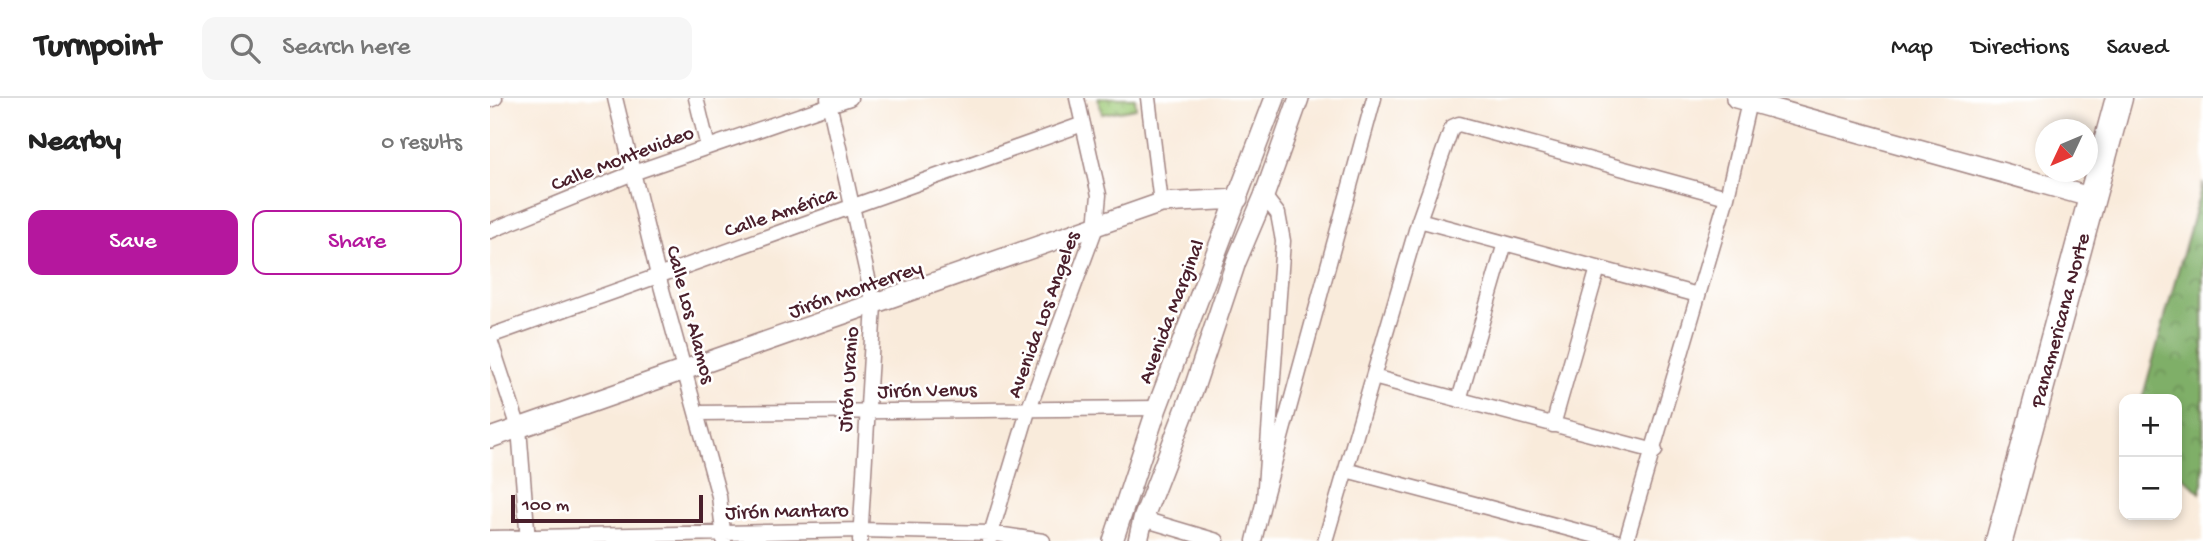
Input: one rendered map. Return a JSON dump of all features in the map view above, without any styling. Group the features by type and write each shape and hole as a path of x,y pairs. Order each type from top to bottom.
{"highway":[{"name":"Panamericana Norte","path":"1999,541 2119,98"}],"main road":[{"name":"Avenida Marginal","path":"1138,541 1143,519 1195,385 1236,262 1264,195 1299,98"},
{"name":"Avenida Marginal","path":"1113,541 1157,408 1274,100"},
{"path":"1743,100 2094,198"},
{"name":"Jirón Monterrey","path":"490,438 1161,203 1238,199"}],"street":[{"name":"Calle Los Alamos","path":"615,98 658,275 719,496 724,536"},
{"path":"696,98 708,147"},
{"name":"Calle Montevideo","path":"490,231 633,173 829,102 850,98"},
{"name":"Avenida Los Angeles","path":"989,537 1029,408 1096,227 1099,195 1077,98"},
{"path":"1148,98 1161,203"},
{"path":"1254,541 1374,98"},
{"path":"1626,541 1655,451 1727,197 1743,100"},
{"name":"Jirón Uranio","path":"829,102 874,305 865,412 861,536"},
{"name":"Calle América","path":"490,338 658,275 852,209 1083,124"},
{"path":"1325,541 1419,220 1452,127 1459,124 1727,197"},
{"path":"1264,195 1278,214 1283,241 1264,500"},
{"path":"1419,220 1698,295"},
{"path":"1459,400 1505,243"},
{"path":"1553,425 1598,268"},
{"path":"490,338 519,428 528,539"},
{"path":"1373,377 1655,451"},
{"name":"Jirón Venus","path":"698,413 1157,408"},
{"path":"1346,470 1615,541"},
{"path":"1143,519 1217,541"},
{"name":"Jirón Mantaro","path":"490,538 861,536 989,537 1043,541"}],"green space":[{"path":"1098,98 1135,98 1136,108 1102,114"},
{"path":"2203,182 2203,483 2200,493 2182,476 2182,394 2143,394"}]}
